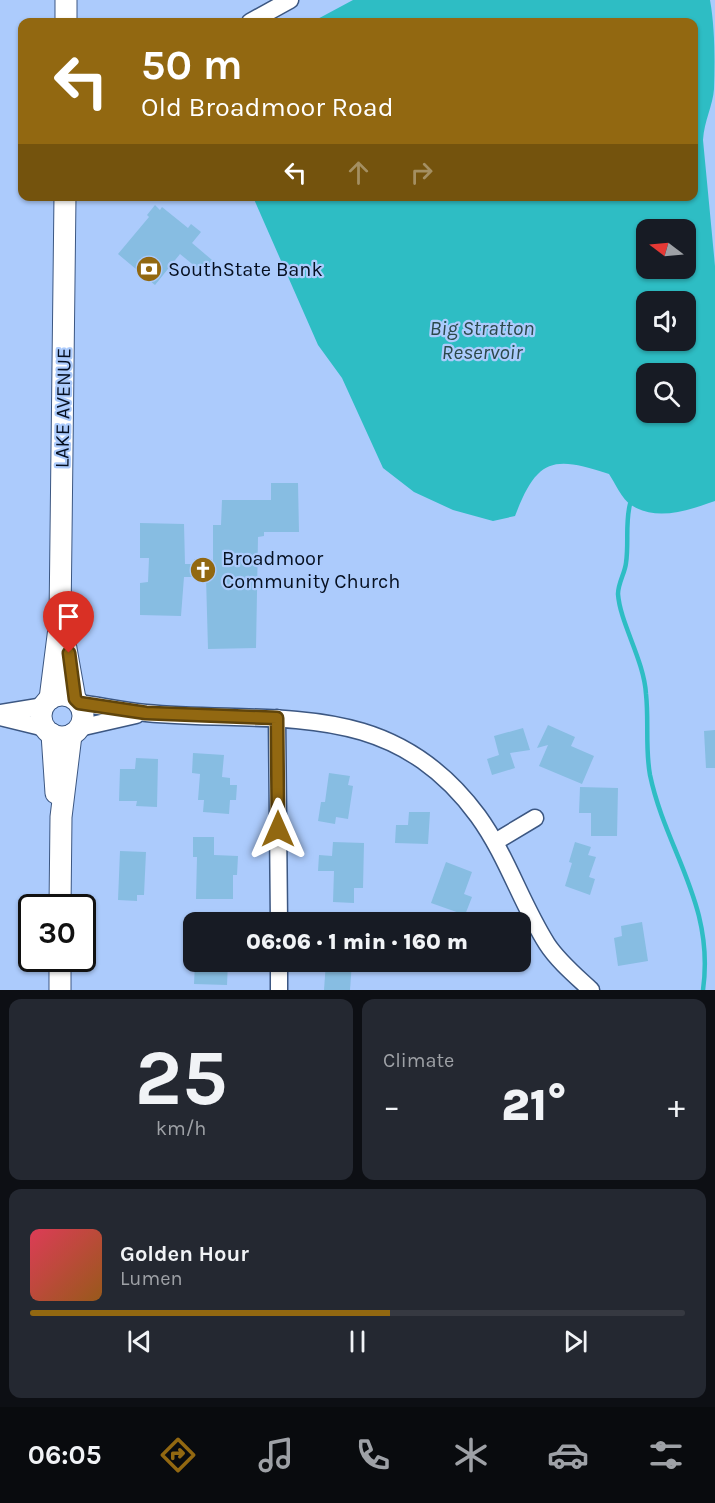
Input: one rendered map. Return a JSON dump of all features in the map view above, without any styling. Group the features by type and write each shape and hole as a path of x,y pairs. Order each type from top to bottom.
{"main road":[{"path":"66,0 66,18"},
{"name":"LAKE AVENUE","path":"47,703 60,620 65,201"},
{"name":"LAKE AVENUE","path":"60,620 69,653 77,701"},
{"path":"60,894 61,817 54,780 62,731 83,716 77,701 65,695 47,703 42,717 62,731"},
{"path":"60,972 60,990"}],"street":[{"path":"257,18 290,0"},
{"path":"77,701 146,713 277,718 345,726 367,733 411,756 460,793 495,842 532,920 549,947 591,990"},
{"path":"0,715 47,703"},
{"path":"0,715 62,731 146,713"},
{"path":"277,718 279,912"},
{"path":"495,842 535,818"},
{"path":"279,972 279,990"}],"water":[{"name":"Big Stratton Reservoir","path":"353,0 710,0 714,44 714,89 703,140 715,266 715,501 673,513 651,513 631,505 609,474 589,468 560,464 549,466 539,473 523,497 515,516 493,521 453,510 414,492 383,468 342,378 318,345 255,201 698,201 698,18 319,18"}],"building":[{"path":"155,205 160,210 162,207 188,228 191,224 201,232 192,243 212,260 202,272 180,254 155,285 118,254 149,217 147,215"},
{"name":"Broadmoor Community Church","path":"271,483 298,483 299,532 264,532 264,536 258,537 256,648 208,649 206,577 184,577 181,616 140,615 140,583 148,582 149,558 140,558 140,523 184,524 185,564 213,564 213,525 221,525 222,500 271,500"},
{"path":"548,725 575,737 571,746 594,756 582,784 539,766 548,745 537,748"},
{"path":"523,728 530,750 510,753 515,768 492,775 487,759 499,755 494,736"},
{"path":"715,730 715,768 706,768 704,731"},
{"path":"193,753 224,755 222,777 230,778 230,785 237,785 236,800 230,800 229,814 203,812 204,800 198,800 200,774 192,773"},
{"path":"136,758 158,759 157,807 136,806 137,801 119,801 120,769 135,769"},
{"path":"329,773 350,776 348,785 353,786 348,819 336,817 335,824 318,821 321,802 325,802"},
{"path":"580,787 618,788 617,836 591,836 591,813 579,813"},
{"path":"409,812 430,812 428,844 395,843 396,825 408,825"},
{"path":"193,837 214,837 214,855 238,856 237,875 233,875 233,899 196,899 197,857 193,857"},
{"path":"333,842 364,843 363,888 354,888 354,903 333,902 334,871 318,871 319,855 332,856"},
{"path":"575,842 591,847 588,855 596,857 589,877 595,879 590,895 565,886"},
{"path":"120,851 146,852 144,895 137,895 137,901 118,900"},
{"path":"446,862 472,872 464,894 472,897 466,912 456,912 431,903"},
{"path":"642,922 648,961 618,966 614,938 622,936 621,926"},
{"path":"195,972 228,972 227,985 194,984"},
{"path":"325,972 351,972 350,990 324,990"}],"waterway":[{"path":"630,504 626,563 618,594 644,681 650,775 657,803 696,904 702,931 705,959 703,990"}],"place":[{"name":"SouthState Bank","path":"149,269"},
{"name":"Broadmoor Community Church","path":"203,570"}],"route":[{"path":"69,653 75,699 79,703 146,713 277,718 278,829"}]}
